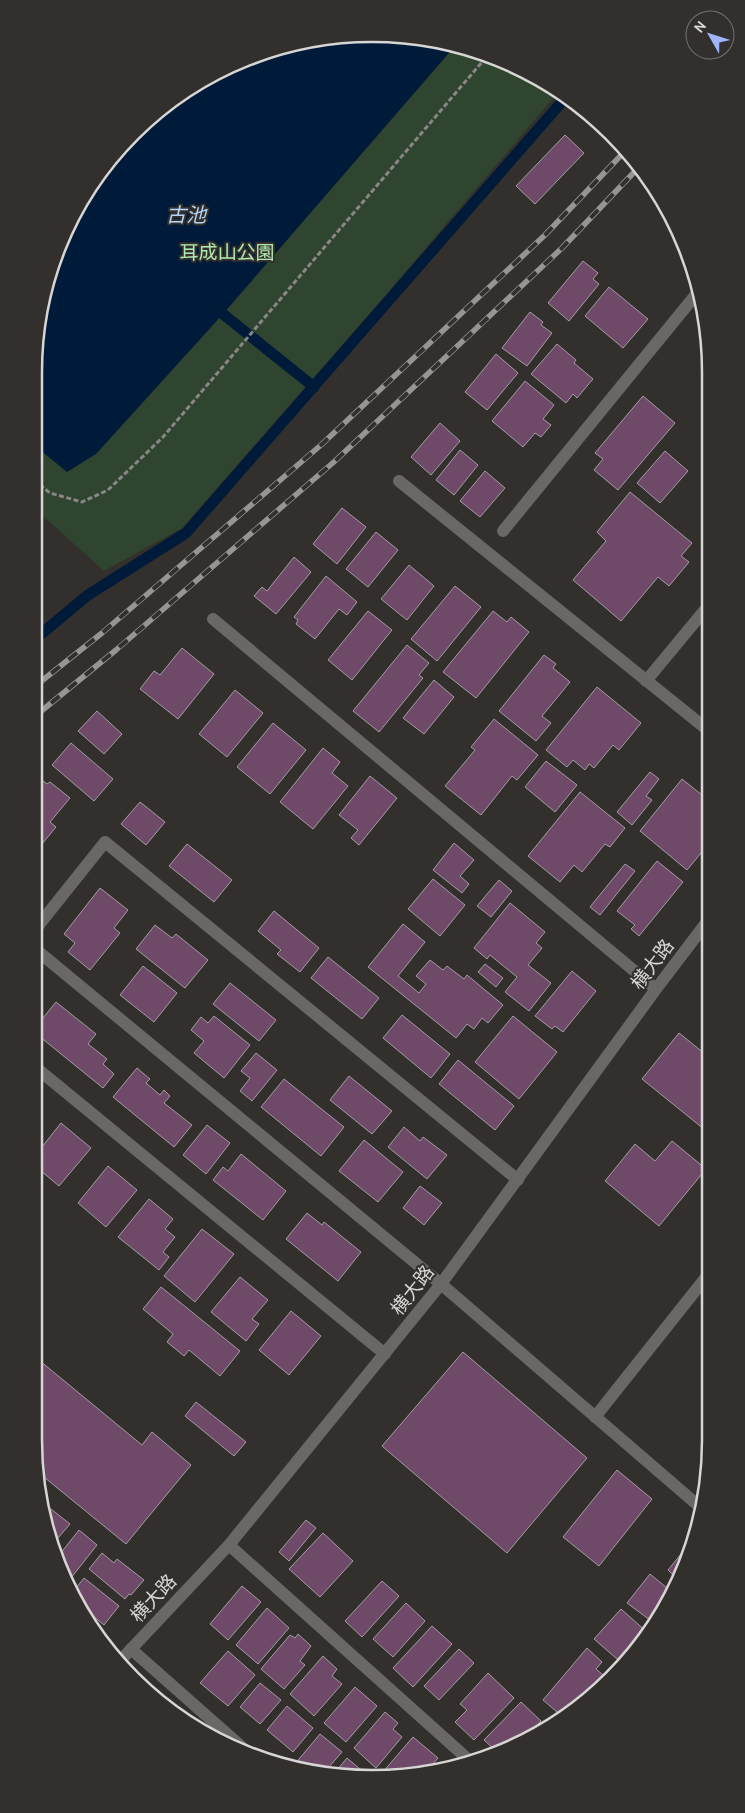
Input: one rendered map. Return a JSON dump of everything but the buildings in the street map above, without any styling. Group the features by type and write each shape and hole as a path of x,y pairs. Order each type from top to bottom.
{"street":[{"path":"503,531 694,298"},
{"path":"399,482 702,725"},
{"path":"646,680 702,613"},
{"path":"213,619 656,989"},
{"path":"42,921 106,842 518,1180"},
{"name":"横大路","path":"122,1656 229,1545 441,1284 702,929"},
{"path":"42,955 441,1284 696,1504"},
{"path":"42,1073 385,1354"},
{"path":"595,1417 702,1282"},
{"path":"229,1545 465,1757"},
{"path":"131,1649 232,1738"}],"path":[{"path":"42,486 50,493 82,502 108,490 163,436 483,61"}],"green space":[{"name":"耳成山公園","path":"372,42 416,45 437,49 479,60 499,68 554,97 384,297 182,528 104,571 42,515 43,351 45,329 54,287 68,246 98,189 139,139 189,98 227,77 266,60 329,45"}],"water":[{"name":"古池","path":"372,42 416,45 450,52 223,314 96,454 67,472 42,452 42,372 45,329 54,287 68,246 98,189 124,155 155,124 189,98 227,77 266,60 329,45"}],"waterway":[{"path":"42,633 88,595 186,533 562,102"},
{"path":"223,314 314,387"}],"railway":[{"path":"42,681 102,633 321,445 545,235 621,155"},
{"path":"42,710 116,650 335,461 562,248 634,172"}]}
